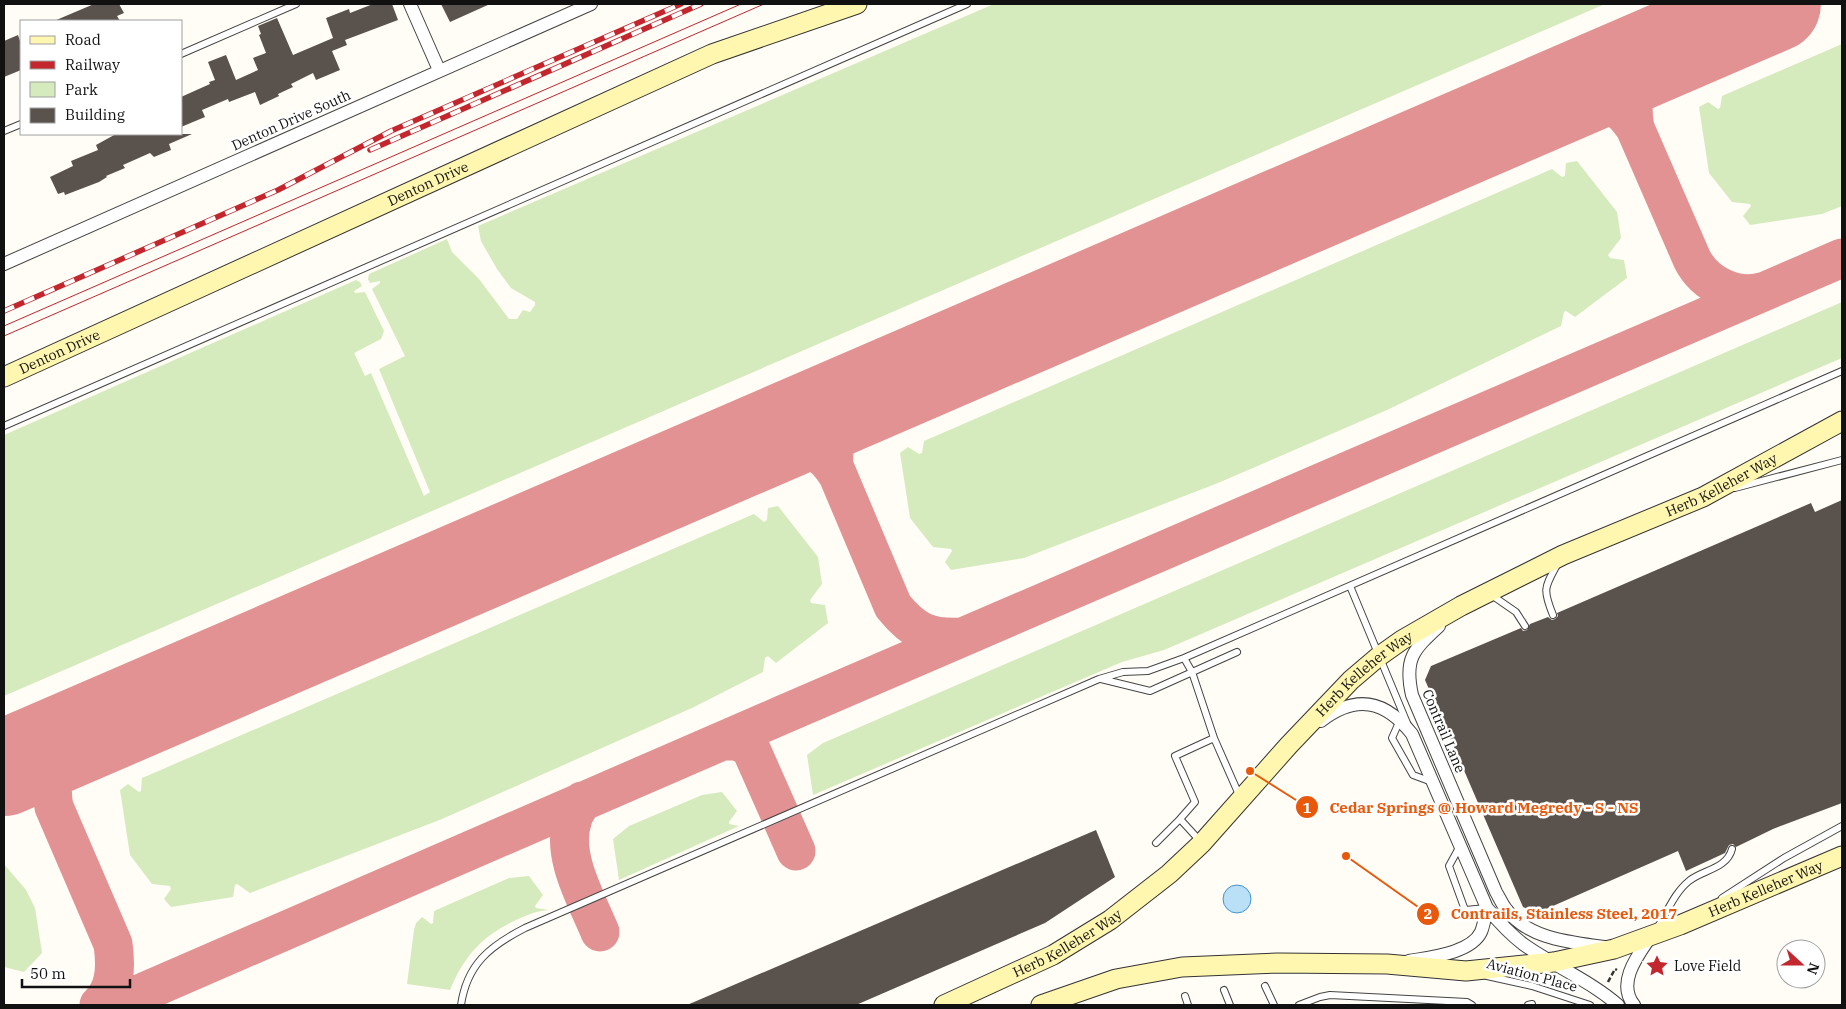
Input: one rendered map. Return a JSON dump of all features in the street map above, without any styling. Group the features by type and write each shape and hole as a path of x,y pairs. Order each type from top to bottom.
{"main road":[{"name":"Denton Drive","path":"4,376 712,54 857,4"},
{"name":"Herb Kelleher Way","path":"944,1005 1053,955 1110,920 1169,874 1202,843 1288,745 1351,680 1402,640 1487,592 1563,555 1703,497 1842,421"},
{"name":"Herb Kelleher Way","path":"1040,1005 1116,979 1182,968 1278,962 1387,964 1466,971 1554,962 1614,949 1680,925 1842,856"}],"street":[{"path":"410,4 439,70"},
{"name":"Denton Drive South","path":"4,264 591,4"},
{"name":"Contrail Lane","path":"1461,606 1422,641 1411,657 1408,677 1412,696 1496,892 1505,908 1516,920 1530,930 1563,941 1614,949"},
{"path":"1288,745 1331,713 1351,704 1367,704 1383,708 1400,719 1412,734 1487,908 1522,943 1602,991 1618,1005"},
{"path":"1387,964 1463,949 1476,939 1481,932 1487,908"},
{"path":"1634,1005 1628,993 1629,973 1640,951 1652,935"}],"lane":[{"path":"182,54 296,4"},
{"path":"4,426 967,4"},
{"path":"4,131 20,124"},
{"path":"461,1005 463,991 471,972 484,955 501,940 525,928 1099,679 1122,672 1148,671 1184,658 1842,371"},
{"path":"1703,497 1842,460"},
{"path":"1553,615 1546,597 1546,588 1563,555"},
{"path":"1350,586 1378,657 1412,734"},
{"path":"1487,592 1516,612 1525,626"},
{"path":"1099,679 1150,691 1237,652"},
{"path":"1184,658 1192,672 1214,738 1241,800"},
{"path":"1400,719 1392,738 1412,775 1433,783"},
{"path":"1156,843 1195,802 1175,756 1214,738"},
{"path":"1180,819 1202,843"},
{"path":"1680,925 1784,858 1842,826"},
{"path":"1460,846 1449,866 1466,910 1487,908"},
{"path":"1652,935 1666,915 1675,897 1688,882 1701,873 1718,867 1730,856 1732,849"},
{"name":"Aviation Place","path":"1466,971 1532,986 1590,1005"},
{"path":"1265,986 1274,1005"},
{"path":"1224,990 1230,1005"},
{"path":"1299,1005 1330,995 1467,1002 1472,1005"},
{"path":"1184,996 1188,1005"}],"green space":[{"path":"994,4 1605,4 4,696 4,435 356,280 362,286 354,291 355,293 365,292 384,331 381,339 354,353 365,376 371,373 424,496 430,492 379,369 405,356 372,289 380,281 370,283 368,279 369,274 447,239 452,252 479,279 509,319 517,319 523,310 530,312 535,302 511,288 497,269 481,241 478,226"},
{"path":"1842,44 1842,206 1822,214 1750,225 1743,216 1751,206 1750,204 1732,202 1709,173 1699,107 1708,102 1718,109 1720,108 1722,96"},
{"path":"1577,161 1617,212 1621,238 1608,255 1610,258 1624,260 1627,278 1575,317 1566,311 1564,312 1561,326 1387,410 1218,483 1024,558 951,570 945,562 952,551 951,549 933,547 910,518 900,453 908,447 919,454 922,453 924,441 1552,169 1562,177 1565,176 1566,163"},
{"path":"1842,302 1842,358 1164,650 1122,662 813,795 807,755 823,743"},
{"path":"778,506 818,557 822,584 810,600 811,603 825,605 828,623 776,663 768,656 765,658 763,672 692,708 442,819 250,893 237,884 235,885 233,897 171,907 164,899 171,889 170,886 152,884 130,855 120,790 128,784 139,792 141,791 142,778 754,514 764,522 767,520 768,508"},
{"path":"722,792 737,811 729,824 739,826 619,880 613,839 629,826 702,795"},
{"path":"4,864 26,890 35,908 42,953 24,972 4,967"},
{"path":"529,876 543,895 535,906 536,908 549,910 536,912 516,920 484,940 461,967 450,990 407,984 414,930 416,923 422,917 431,924 433,923 434,911 509,878"}],"water":[{"path":"1237,885 1247,889 1251,899 1247,909 1237,913 1227,909 1223,899 1227,889"}],"building":[{"path":"94,4 119,4 124,13 117,16 119,20 56,20"},
{"path":"373,4 392,4 398,20 345,40 347,45 332,51 340,70 316,80 313,73 291,84 293,87 278,94 279,96 260,105 255,92 229,102 228,99 202,110 205,117 182,127 182,97 215,80 208,62 226,55 236,80 258,70 253,58 266,53 259,35 261,34 258,26 277,18 293,55 333,38 326,18 349,9 350,13"},
{"path":"441,4 490,4 450,22"},
{"path":"18,35 20,41 20,70 4,77 4,41"},
{"path":"192,134 169,144 171,150 154,157 150,153 123,165 125,168 106,176 99,182 65,195 64,192 58,194 50,177 73,166 71,161 98,150 96,145 114,135"},
{"path":"1842,500 1842,803 1773,829 1736,847 1733,844 1729,845 1725,853 1686,871 1678,851 1537,913 1523,907 1425,680 1431,666 1521,628 1523,631 1527,630 1530,624 1548,617 1552,620 1555,619 1558,616 1557,613 1811,503 1815,512"},
{"path":"1096,830 1115,877 1045,923 856,1005 687,1005"}],"taxiway":[{"path":"1635,128 1633,108 1639,80 1650,64 1675,46"},
{"path":"1555,97 1583,95 1599,98 1613,105 1625,115 1635,128 1692,259 1698,268 1713,283 1733,292 1754,293 1765,291"},
{"path":"114,1005 1842,258"},
{"path":"858,399 846,414 836,438 834,466 893,606 908,622 923,632 941,637 963,637"},
{"path":"759,442 782,440 803,445 822,456 837,474"},
{"path":"98,727 77,742 61,760 56,769 52,793 54,807 113,944 114,977 109,992 99,1005"},
{"path":"722,741 737,741 750,747 796,851"},
{"path":"582,801 573,818 570,832 570,847 576,876 600,932"}],"runway":[{"path":"4,768 1773,4"}],"tram line":[{"path":"4,326 741,4"},
{"path":"4,336 764,4"}],"railway":[{"path":"4,311 278,190 391,131 681,4"},
{"path":"370,150 701,4"}],"place":[{"name":"Cedar Springs @ Howard Megredy - S - NS","path":"1250,771"},
{"name":"Contrails, Stainless Steel, 2017","path":"1346,856"},
{"name":"Love Field","path":"1657,966"}]}
